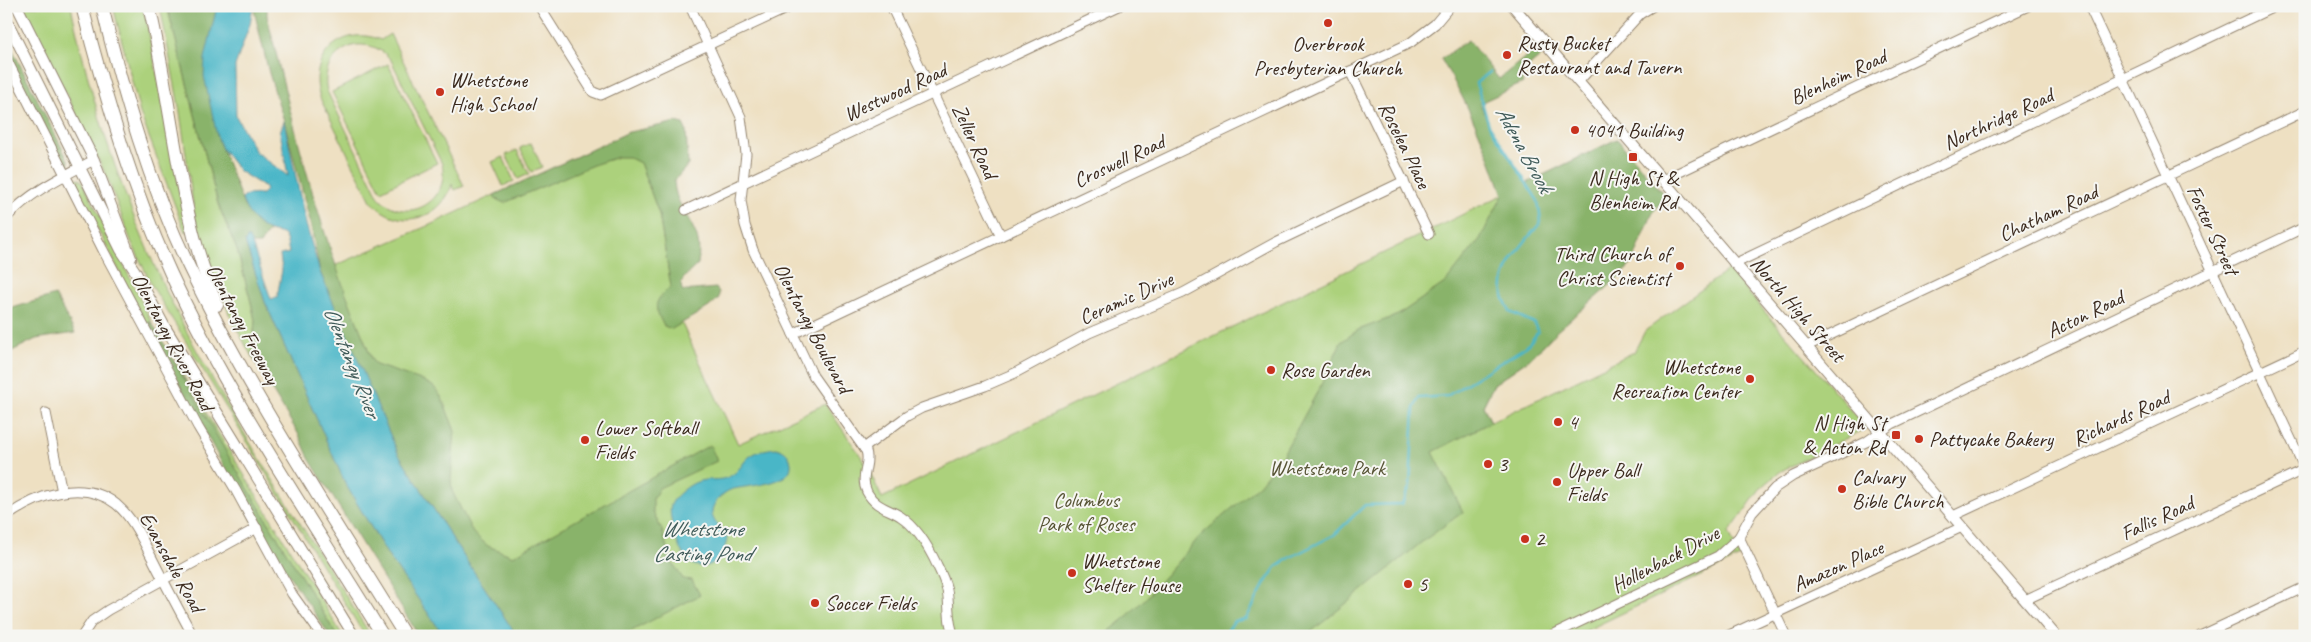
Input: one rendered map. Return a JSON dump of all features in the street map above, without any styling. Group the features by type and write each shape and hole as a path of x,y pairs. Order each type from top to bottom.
{"highway":[{"name":"Olentangy Freeway","path":"82,6 98,71 119,141 143,207 171,274 237,397 383,636"},
{"name":"Olentangy Freeway","path":"102,6 117,66 148,168 189,266 253,388 405,636"},
{"path":"149,6 182,188 200,260 209,286 253,388"}],"main road":[{"name":"Olentangy River Road","path":"17,6 94,160 120,226 135,271"},
{"name":"North High Street","path":"1513,6 2025,600 2052,635"},
{"name":"Olentangy River Road","path":"6,19 121,250 135,271 165,327 354,636"}],"street":[{"path":"539,6 593,92 601,95 792,6"},
{"name":"Olentangy Boulevard","path":"690,6 741,117 746,154 741,200 745,225 753,250 793,334 823,391 864,448"},
{"name":"Zeller Road","path":"892,6 932,94 1001,236"},
{"name":"Westwood Road","path":"686,210 1119,6"},
{"name":"Croswell Road","path":"793,334 1416,40 1435,24 1450,6"},
{"path":"1578,82 1640,14 1653,6"},
{"name":"Blenheim Road","path":"1663,180 2028,6"},
{"name":"Foster Street","path":"2089,6 2305,469"},
{"name":"Northridge Road","path":"1734,264 2276,6"},
{"name":"Olentangy River Road","path":"6,58 171,379 257,528 292,594 322,636"},
{"name":"Roselea Place","path":"1350,71 1429,234"},
{"name":"Chatham Road","path":"1807,346 2305,111"},
{"path":"6,218 27,197 94,160"},
{"name":"Ceramic Drive","path":"864,448 916,411 1015,373 1089,333 1191,289 1276,242 1404,181"},
{"name":"Acton Road","path":"1880,431 2305,228"},
{"name":"Richards Road","path":"1953,516 2305,351"},
{"path":"46,413 62,492"},
{"name":"Hollenback Drive","path":"1550,636 1709,561 1732,545 1739,537 1752,513 1775,488 1793,476 1866,442 1880,431"},
{"path":"864,448 868,456 864,474 867,491 876,504 900,516 909,523 924,542 938,565 946,590 948,616 954,636"},
{"name":"Fallis Road","path":"2025,600 2305,469"},
{"name":"Evansdale Road","path":"6,517 43,497 73,490 94,493 117,505 133,524 193,636"},
{"name":"Amazon Place","path":"1727,636 1962,527"},
{"path":"83,634 92,622 108,610 164,581 257,528"},
{"path":"1739,537 1786,636"},
{"path":"2200,636 2305,587"}],"green space":[{"path":"23,6 71,6 79,44 111,156 138,228 170,299 192,342 241,427 371,636 365,636 152,286 131,241 107,177"},
{"path":"113,6 144,6 188,231 185,232 140,113"},
{"path":"160,6 167,6 218,204 237,250 251,302 255,320 252,357 230,316 209,265 195,218 180,112"},
{"path":"167,6 217,6 217,136 244,206 253,218 269,231 260,244 252,244 248,238 245,242 265,302 346,485 389,557 444,636 419,636 310,460 299,435 252,357 255,320 251,302 237,250 218,204"},
{"path":"253,6 267,6 267,16 282,78 315,202 339,275 372,360 376,365 424,381 434,387 442,398 455,431 451,479 452,491 473,533 488,546 513,556 710,445 717,461 659,488 653,499 653,512 662,530 670,559 683,579 692,580 700,595 622,636 517,636 398,453 341,323 320,272 310,221 284,121 269,73"},
{"path":"390,34 464,186 455,190 452,184 446,197 438,207 428,214 417,218 405,219 393,216 381,210 371,201 321,100 317,85 318,71 322,59 340,41 352,37 366,36 381,40","holes":["356,45 367,45 376,48 391,60 442,164 443,178 439,190 433,199 423,206 412,210 400,210 389,205 378,196 327,91 326,75 331,62 341,51"]},
{"path":"6,37 69,162 68,165 64,164 6,56"},
{"path":"1468,40 1499,79 1535,49 1541,56 1520,74 1523,83 1480,103 1490,127 1527,183 1617,139 1666,197 1653,212 1632,264 1557,331 1531,358 1494,384 1483,406 1491,422 1433,452 1463,512 1422,542 1306,636 1103,636 1147,597 1201,535 1259,485 1282,456 1320,387 1341,342 1358,330 1398,315 1446,282 1480,239 1503,195 1476,125 1441,59"},
{"path":"388,64 437,163 381,191 332,92"},
{"path":"677,122 683,124 686,130 688,165 674,181 675,189 679,202 695,232 699,248 698,264 685,276 681,287 683,291 716,288 719,292 719,298 709,307 672,329 664,326 657,309 658,300 671,287 659,214 640,163 628,157 618,157 593,165 504,203 496,199 494,195 629,132"},
{"name":"Whetstone Park","path":"629,132 659,214 675,309 738,444 825,404 865,462 882,498 1617,139 1666,197 1573,246 1557,331 1531,358 1494,384 1483,406 1491,422 1634,352 1645,331 1728,270 1867,428 1781,471 1760,489 1729,533 1740,557 1575,636 517,636 341,323 320,272 432,224"},
{"path":"531,143 542,167 531,172 520,148"},
{"path":"517,150 529,174 518,179 506,155"},
{"path":"503,157 514,181 503,186 492,162"},
{"path":"78,178 83,182 152,323 149,322 147,325 74,183"},
{"path":"55,295 75,333 36,339 6,354 6,310"},
{"path":"148,322 152,323 232,462 337,636 330,636 257,528 147,325"},
{"path":"159,336 343,636 337,636 232,462"}],"water":[{"name":"Olentangy River","path":"217,6 253,6 250,24 235,66 236,116 256,152 288,176 280,132 284,121 306,224 320,272 398,453 517,636 444,636 389,557 346,485 265,302 245,242 248,237 271,299 277,297 282,270 280,255 289,253 286,240 282,234 261,226 246,208 242,199 246,195 262,194 266,190 263,186 239,171 222,149 217,136 204,76 205,58"},
{"name":"Whetstone Casting Pond","path":"776,448 788,455 790,459 791,468 786,475 778,480 728,491 720,497 714,505 712,515 727,537 724,550 717,560 706,566 699,566 687,561 679,546 671,519 670,511 674,499 694,483 726,478 735,473 751,455 763,450"}],"waterway":[{"name":"Adena Brook","path":"1224,636 1234,621 1246,619 1265,583 1276,567 1291,557 1334,535 1365,505 1402,504 1410,486 1414,408 1419,398 1447,396 1527,346 1538,332 1534,323 1510,312 1503,296 1503,284 1509,264 1541,222 1538,201 1489,125 1476,83 1490,72"}],"place":[{"name":"Overbrook Presbyterian Church","path":"1328,23"},
{"name":"Rusty Bucket Restaurant and Tavern","path":"1507,55"},
{"name":"Whetstone High School","path":"440,92"},
{"name":"4041 Building","path":"1575,130"},
{"name":"N High St & Blenheim Rd","path":"1633,157"},
{"name":"Third Church of Christ Scientist","path":"1680,266"},
{"name":"Rose Garden","path":"1271,370"},
{"name":"Whetstone Recreation Center","path":"1750,379"},
{"name":"4","path":"1558,422"},
{"name":"N High St & Acton Rd","path":"1896,435"},
{"name":"Pattycake Bakery","path":"1919,439"},
{"name":"Lower Softball Fields","path":"585,440"},
{"name":"3","path":"1488,464"},
{"name":"Upper Ball Fields","path":"1557,482"},
{"name":"Calvary Bible Church","path":"1842,489"},
{"name":"2","path":"1525,539"},
{"name":"Whetstone Shelter House","path":"1072,573"},
{"name":"5","path":"1408,584"},
{"name":"Soccer Fields","path":"815,603"}],"park label":[{"name":"Columbus Park of Roses","path":"1086,512"}]}
